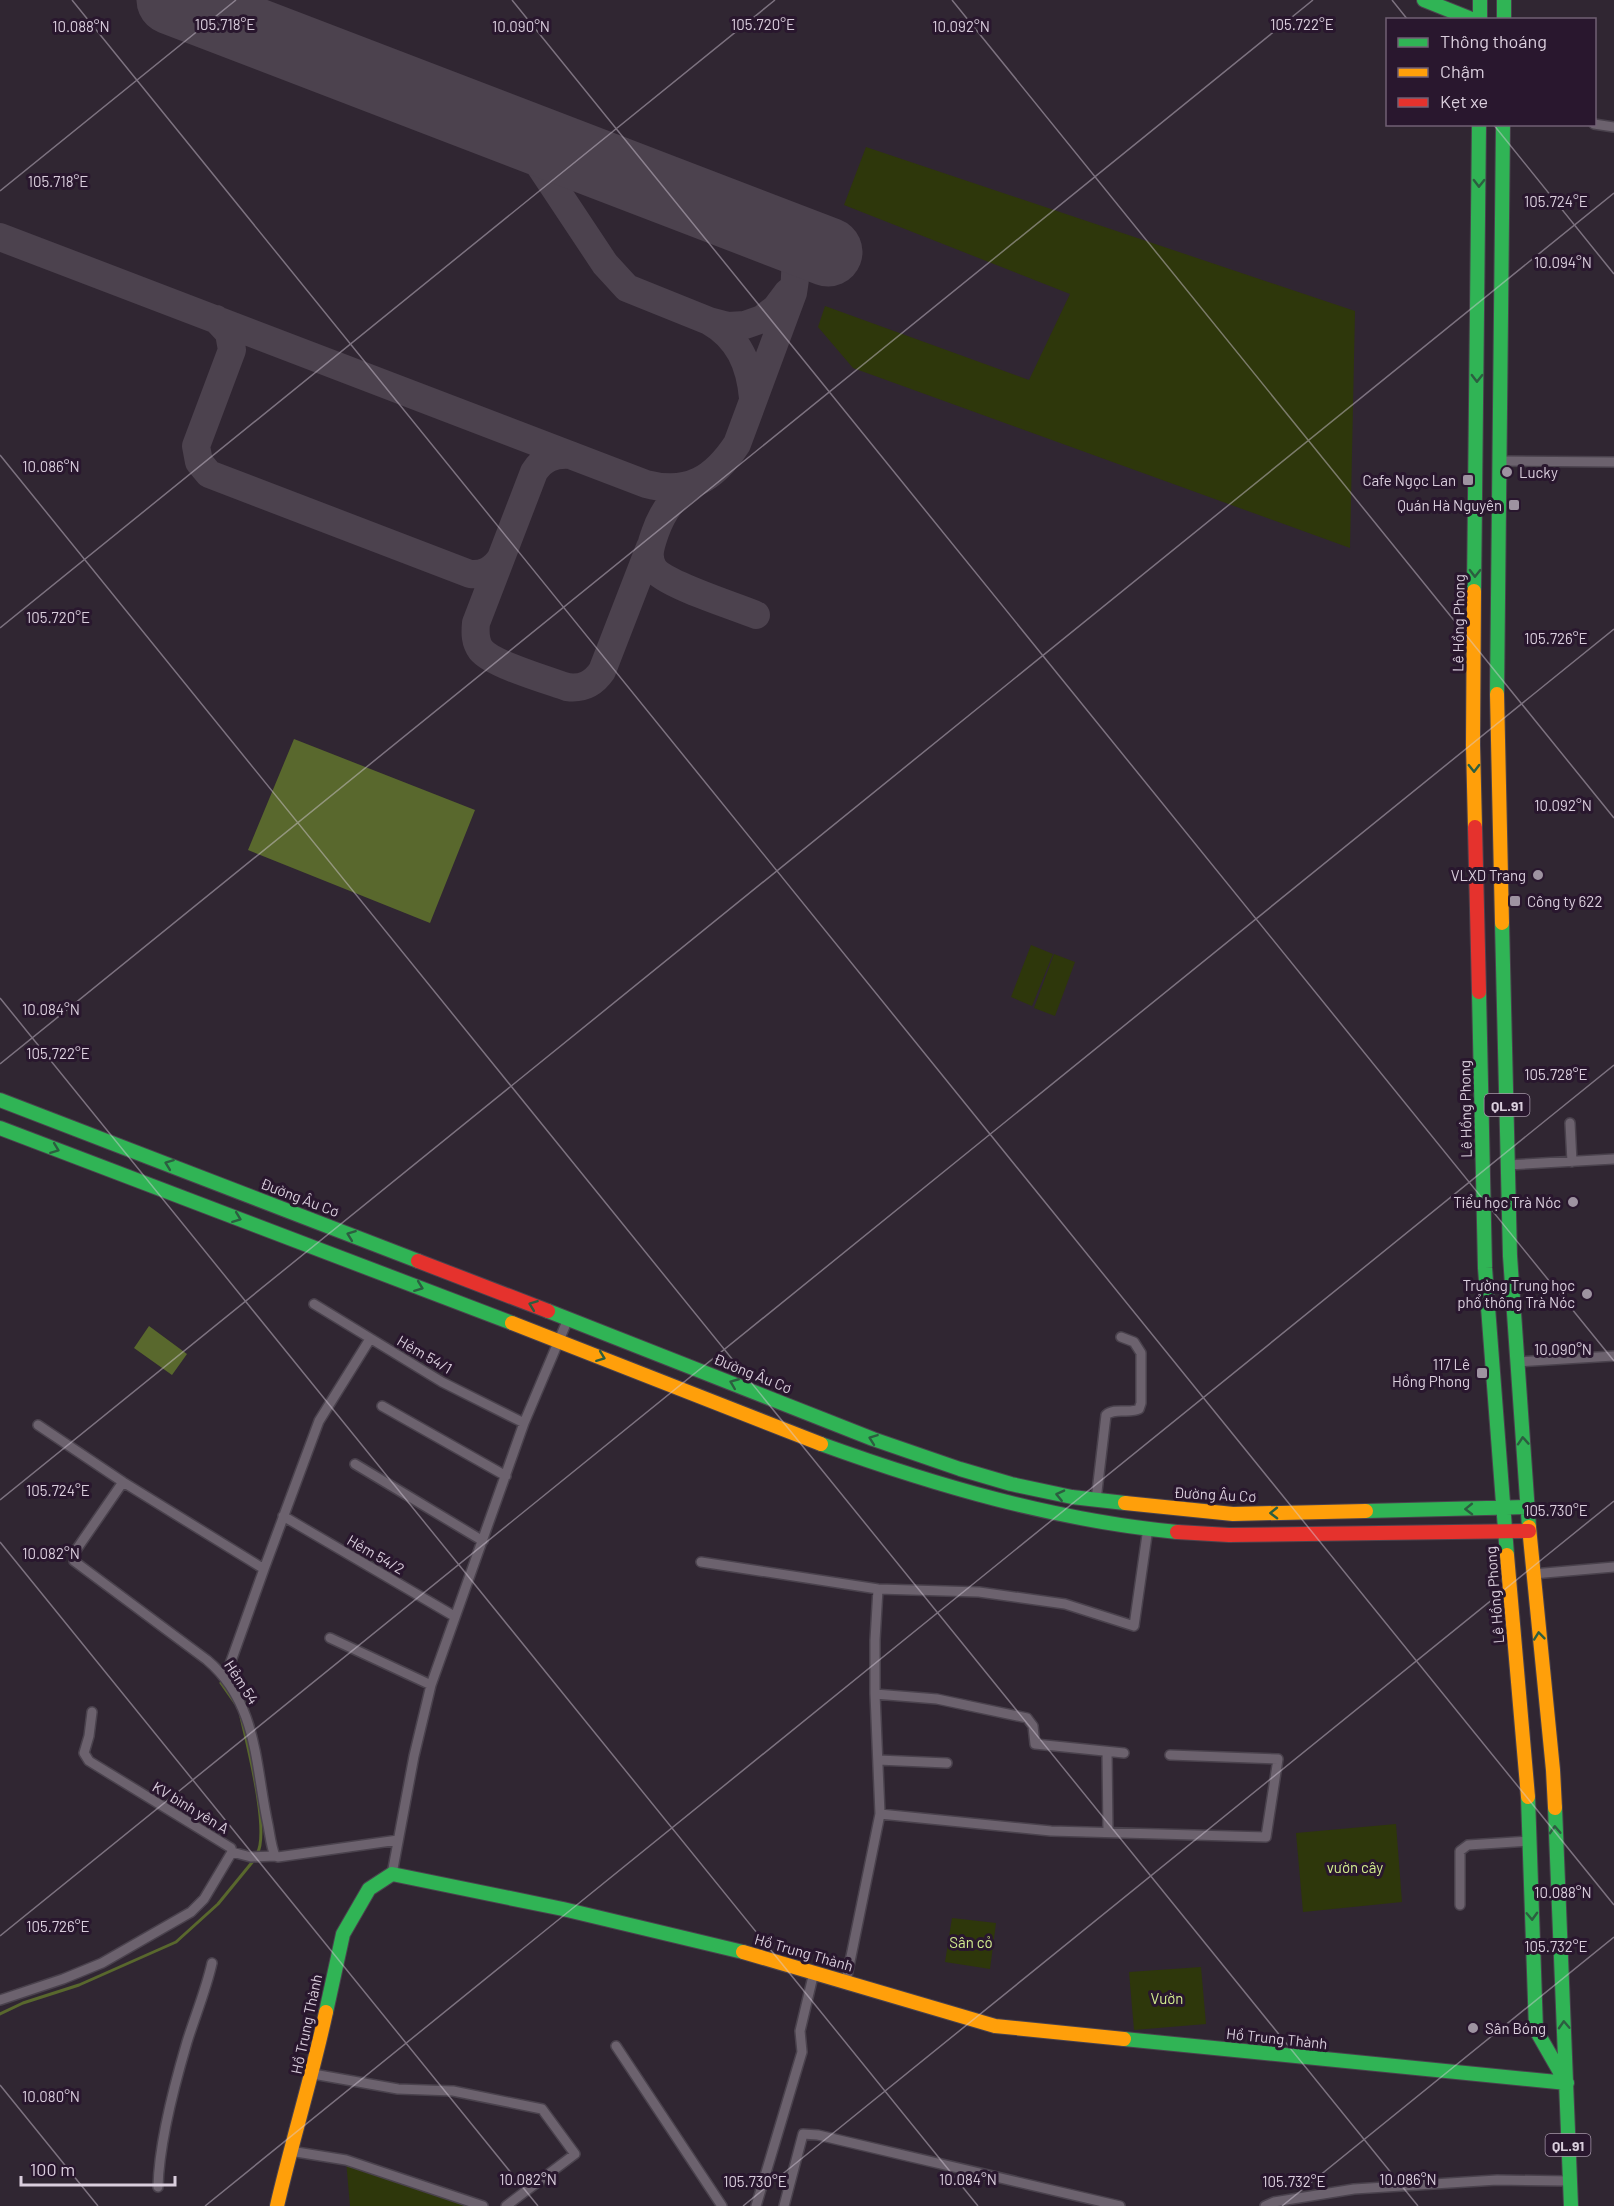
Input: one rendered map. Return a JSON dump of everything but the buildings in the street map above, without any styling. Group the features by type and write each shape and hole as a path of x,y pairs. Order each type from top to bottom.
{"main road":[{"path":"1424,0 1469,18"},
{"path":"1480,0 1480,18"},
{"path":"1504,0 1504,18"},
{"name":"Lê Hồng Phong","path":"1479,126 1474,757 1485,1268 1503,1509 1527,1773 1536,2030 1567,2083"},
{"name":"Lê Hồng Phong","path":"1503,126 1497,745 1510,1256 1529,1531 1553,1770 1571,2206"},
{"name":"Đường Âu Cơ","path":"0,1100 837,1425 960,1469 1011,1484 1072,1497 1233,1514 1528,1507"},
{"path":"0,1128 829,1446 959,1491 999,1502 1066,1516 1148,1528 1229,1535 1529,1531"},
{"path":"829,1446 837,1425"},
{"path":"1527,1773 1553,1770"},
{"name":"Hồ Trung Thành","path":"278,2206 290,2151 313,2074 343,1934 369,1888 392,1874 574,1912 738,1951 995,2026 1567,2083"}],"street":[{"path":"1596,124 1614,127"},
{"path":"1500,461 1614,462"},
{"path":"1570,1123 1572,1162"},
{"path":"1508,1165 1614,1160"},
{"name":"Hẻm 54/1","path":"314,1304 442,1382 524,1423"},
{"path":"392,1874 430,1685 524,1423 568,1319"},
{"path":"1096,1500 1106,1415 1109,1412 1135,1411 1139,1409 1141,1403 1141,1353 1134,1342 1121,1337"},
{"path":"225,1678 319,1420 370,1339"},
{"path":"1518,1362 1614,1356"},
{"path":"382,1406 506,1476"},
{"path":"38,1425 123,1482 264,1569"},
{"path":"355,1464 483,1540"},
{"name":"Hẻm 54","path":"123,1482 74,1553 74,1562 207,1659 225,1678 249,1721 255,1745 263,1804 275,1856"},
{"name":"Hẻm 54/2","path":"283,1516 454,1616"},
{"path":"701,1562 878,1589 979,1592 1065,1604 1134,1626 1148,1528"},
{"path":"1533,1574 1614,1567"},
{"path":"846,1981 880,1814 875,1694 878,1589"},
{"path":"330,1638 430,1685"},
{"path":"875,1694 937,1698 1027,1718 1033,1726 1035,1744 1124,1753"},
{"name":"KV bình yên A","path":"0,2000 93,1967 191,1912 204,1899 232,1851 231,1848 88,1761 84,1753 92,1712"},
{"path":"1107,1752 1108,1832"},
{"path":"880,1814 1051,1831 1266,1837 1278,1759 1170,1755"},
{"path":"878,1760 947,1763"},
{"path":"232,1851 255,1857 279,1857 398,1840"},
{"path":"1460,1905 1460,1851 1462,1848 1468,1845 1529,1841"},
{"path":"158,2187 162,2147 174,2094 187,2042 212,1963"},
{"path":"756,2206 802,2052 800,2031 814,1972"},
{"path":"616,2046 722,2206"},
{"path":"313,2074 398,2089 453,2091 542,2109 575,2154 506,2206"},
{"path":"784,2206 803,2134 818,2135 1120,2206"},
{"path":"290,2151 346,2160 483,2206"},
{"path":"1265,2206 1274,2202 1354,2189 1497,2180 1569,2181"}],"green space":[{"path":"866,147 1355,311 1350,548 853,368 818,327 825,306 1029,380 1070,294 844,205"},
{"path":"1031,945 1053,954 1032,1006 1011,997"},
{"path":"1054,954 1075,962 1055,1016 1034,1008"},
{"name":"vườn cây","path":"1396,1824 1402,1902 1303,1912 1296,1833"},
{"name":"Sân cỏ","path":"952,1918 996,1923 990,1969 945,1962"},
{"name":"Vườn","path":"1201,1967 1206,2024 1134,2030 1129,1972"},
{"path":"346,2160 483,2206 350,2206"}],"shaded area":[{"path":"294,739 475,810 430,923 248,850"},
{"path":"149,1326 187,1354 172,1375 134,1348"}],"waterway":[{"path":"221,1683 235,1703"},
{"path":"241,1717 259,1808 261,1827 257,1854"},
{"path":"0,2014 23,2003 79,1985 176,1942 218,1904 254,1860"}],"taxiway":[{"path":"489,122 514,135 526,145 605,264 627,288 709,321 728,326 745,325 762,319 776,308 788,292"},
{"path":"0,237 646,484 661,487 675,487 699,481 719,467 737,444 793,293 795,265 791,238"},
{"path":"216,319 229,333 232,350 196,446 199,462 209,474 470,574 487,571 501,558"},
{"path":"709,321 728,336 741,354 749,374 753,398"},
{"path":"570,455 549,458 541,463 534,472 476,623 476,637 481,650 496,661 567,687 578,687 591,682 602,671 650,547"},
{"path":"695,483 675,498 662,517 651,546 650,556 654,569 672,582 756,615"}],"runway":[{"path":"171,0 828,252"}],"traffic: fast":[{"path":"1424,0 1469,18"},
{"path":"1480,0 1480,18"},
{"path":"1504,0 1504,18"},
{"path":"1474,591 1479,126"},
{"path":"1497,694 1503,126"},
{"path":"1502,923 1510,1256 1529,1527"},
{"path":"1479,992 1485,1268 1507,1555"},
{"path":"0,1100 418,1261"},
{"path":"0,1128 512,1323"},
{"path":"548,1311 873,1439 960,1469 1011,1484 1072,1497 1125,1503"},
{"path":"821,1444 908,1474 996,1499 1086,1519 1177,1532"},
{"path":"1366,1511 1528,1507"},
{"path":"1528,1797 1536,2030 1564,2079"},
{"path":"1555,1808 1571,2206"},
{"path":"326,2012 343,1934 369,1889 392,1874 563,1909 743,1952"},
{"path":"1124,2039 1567,2083"}],"traffic: slow":[{"path":"1474,591 1475,827"},
{"path":"1497,694 1502,923"},
{"path":"512,1323 821,1444"},
{"path":"1125,1503 1233,1514 1366,1511"},
{"path":"1529,1527 1555,1808"},
{"path":"1507,1555 1528,1797"},
{"path":"743,1952 995,2026 1124,2039"},
{"path":"277,2206 326,2012"}],"traffic: jam":[{"path":"1475,827 1479,992"},
{"path":"418,1261 548,1311"},
{"path":"1177,1532 1229,1535 1529,1531"}],"place":[{"name":"Lucky","path":"1507,472"},
{"name":"Cafe Ngọc Lan","path":"1468,480"},
{"name":"Quán Hà Nguyên","path":"1514,505"},
{"name":"VLXD Trang","path":"1538,875"},
{"name":"Công ty 622","path":"1515,901"},
{"name":"Tiểu học Trà Nóc","path":"1573,1202"},
{"name":"Trường Trung học phổ thông Trà Nóc","path":"1587,1294"},
{"name":"117 Lê Hồng Phong","path":"1482,1373"},
{"name":"Sân Bóng","path":"1473,2028"}]}
